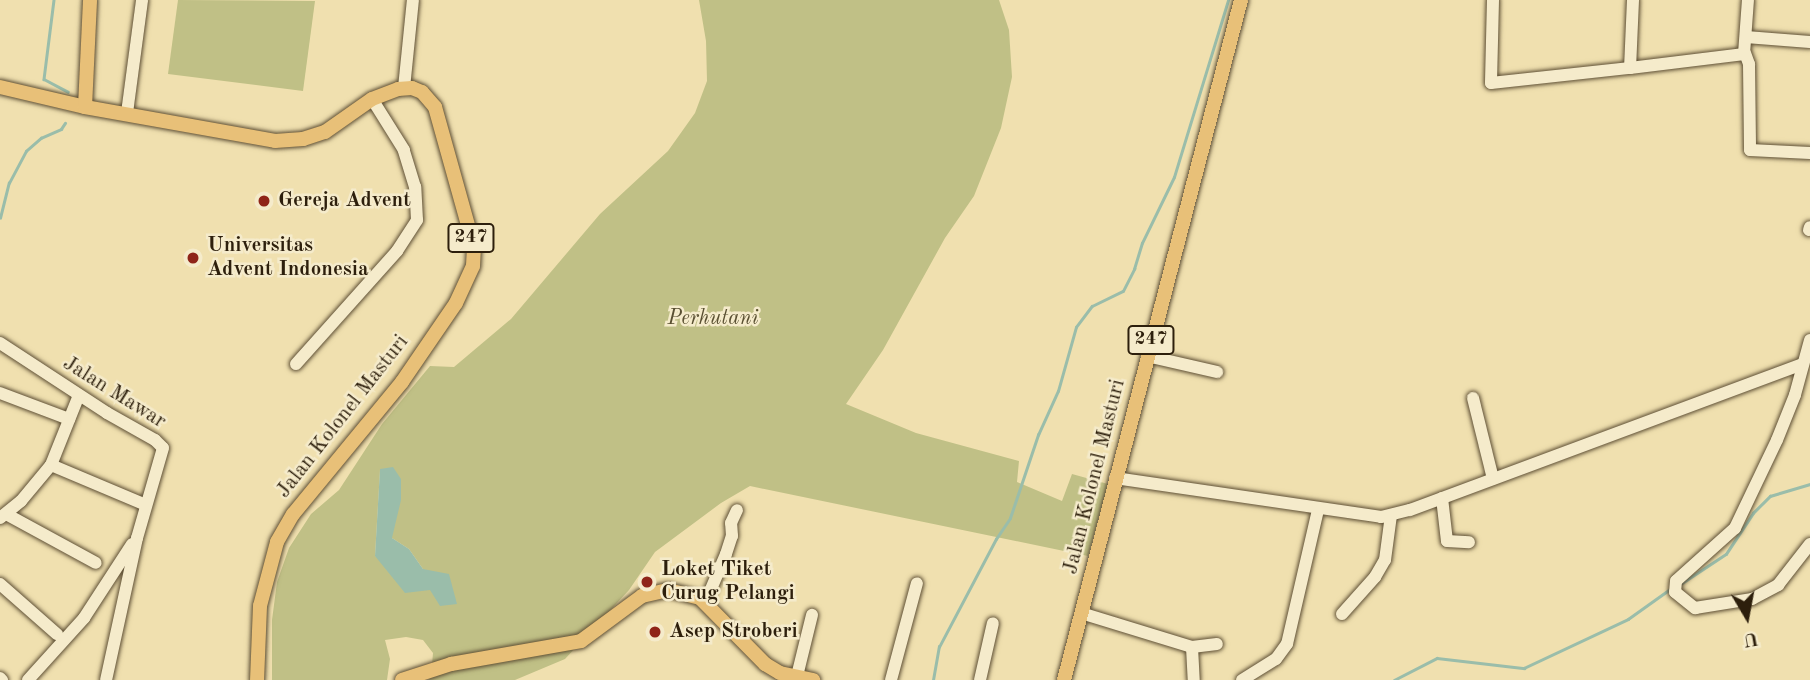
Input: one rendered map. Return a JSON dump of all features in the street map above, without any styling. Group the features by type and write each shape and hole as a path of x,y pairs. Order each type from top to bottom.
{"main road":[{"path":"85,107 90,0"},
{"name":"Jalan Kolonel Masturi","path":"1064,680 1241,0"},
{"path":"0,87 85,107 275,141 291,141 325,132 372,99 404,88"},
{"name":"Jalan Kolonel Masturi","path":"257,680 260,606 277,542 293,514 402,382 456,303 473,266 474,247 439,117 422,92 404,88"},
{"path":"402,680 451,664 581,641 642,596 658,591 685,592 705,603 765,664 797,677 813,680"}],"street":[{"path":"127,113 142,0"},
{"path":"404,88 413,0"},
{"path":"1493,0 1491,83 1745,53"},
{"path":"1630,68 1633,0"},
{"path":"1748,0 1745,53 1749,64 1750,150 1810,153"},
{"path":"1746,37 1810,42"},
{"path":"296,364 397,251 417,220 415,187 404,150 372,99"},
{"path":"1810,340 1777,440 1735,528 1676,581 1676,594 1695,608 1752,599 1778,585 1810,544"},
{"name":"Jalan Mawar","path":"0,342 79,395 161,444 163,457 137,538 106,680"},
{"path":"1147,356 1217,372"},
{"path":"1115,478 1318,510 1381,517 1443,498 1803,364"},
{"path":"0,393 69,419"},
{"path":"79,395 51,465 38,483 3,516 96,563"},
{"path":"1473,398 1493,479"},
{"path":"51,465 146,505"},
{"path":"1443,498 1447,541 1469,542"},
{"path":"705,603 732,536 730,526 737,510"},
{"path":"1242,680 1254,676 1276,659 1287,644 1318,510"},
{"path":"1342,614 1382,566 1388,552 1391,515"},
{"path":"28,680 84,618 137,538"},
{"path":"891,680 917,583"},
{"path":"0,584 57,634"},
{"path":"1081,612 1192,647 1217,644"},
{"path":"797,677 812,615"},
{"path":"980,680 993,623"},
{"path":"1192,647 1194,680"}],"green space":[{"path":"178,0 315,1 303,91 168,74"},
{"name":"Perhutani","path":"699,0 999,0 1009,30 1012,77 1001,128 974,196 945,238 883,350 846,404 916,433 1019,461 1017,482 1062,501 1072,474 1108,484 1088,556 750,486 721,503 655,552 629,590 565,659 515,680 428,680 431,677 433,653 423,640 406,637 385,640 390,659 387,680 272,680 272,620 277,582 289,548 311,514 339,490 382,424 430,366 454,367 511,319 600,214 668,151 695,113 707,81 706,41","holes":["380,470 392,538 409,549 423,569 375,556"]}],"shaded area":[{"path":"393,467 401,479 401,500 392,538 409,549 423,569 449,574 457,604 440,606 430,590 405,593 375,556 380,469"}],"waterway":[{"path":"54,0 44,79 68,92"},
{"path":"933,680 939,647 996,539 1010,518 1038,435 1058,391 1076,327 1092,306 1123,291 1134,269 1142,243 1174,177 1228,0"},
{"path":"0,218 9,183 26,151 41,138 61,129 65,123"},
{"path":"1679,585 1726,554 1753,513 1770,496 1810,484"},
{"path":"1394,680 1437,658 1524,668 1628,619 1670,589"}],"place":[{"name":"Gereja Advent","path":"264,201"},
{"name":"Universitas Advent Indonesia","path":"193,258"},
{"name":"Loket Tiket Curug Pelangi","path":"647,582"},
{"name":"Asep Stroberi","path":"655,632"}]}
